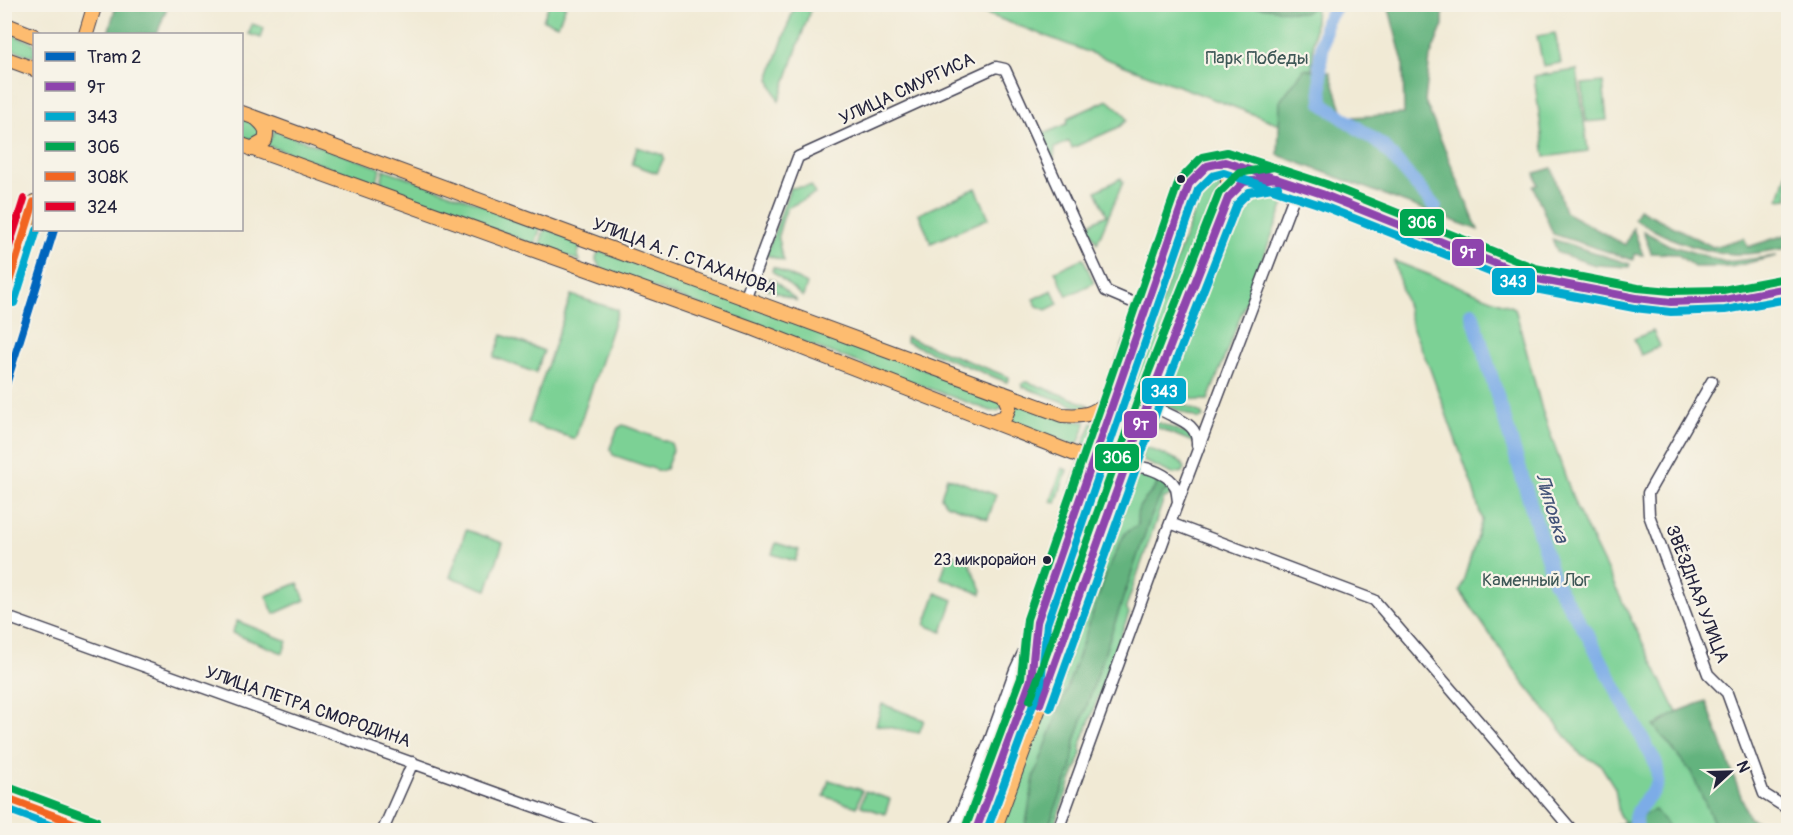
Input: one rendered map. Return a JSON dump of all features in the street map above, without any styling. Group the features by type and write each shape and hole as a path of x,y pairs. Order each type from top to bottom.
{"main road":[{"path":"86,33 95,4"},
{"path":"4,24 33,36"},
{"path":"4,58 33,69"},
{"name":"УЛИЦА А. Г. СТАХАНОВА","path":"243,113 1062,415 1081,417 1091,414 1116,398"},
{"path":"246,147 265,141 267,134 265,126 257,119"},
{"path":"246,147 754,329 1094,461"},
{"path":"994,831 1150,398 1228,198 1225,162"},
{"path":"976,831 1031,680 1037,622 1189,184 1207,166 1225,162 1276,177 1532,278 1636,298 1671,302 1724,300 1788,288"},
{"path":"1228,198 1244,182 1276,177"},
{"path":"4,300 33,205"},
{"path":"603,274 592,266 592,255 599,248 613,250"},
{"path":"993,421 1005,417 1008,407 1003,393"},
{"path":"1054,576 1057,590 1068,595 1084,584"}],"street":[{"name":"УЛИЦА СМУРГИСА","path":"745,298 798,157 996,67 1005,69 1106,291 1146,308"},
{"path":"1058,831 1196,451 1298,186"},
{"name":"ЗВЁЗДНАЯ УЛИЦА","path":"1712,381 1648,493 1649,515 1708,674 1727,693 1764,794 1788,809"},
{"path":"1150,398 1158,407 1191,425 1197,434 1196,451"},
{"path":"1123,475 1137,468 1149,469 1168,478 1175,485 1178,501"},
{"path":"1170,523 1374,600 1572,831"},
{"name":"УЛИЦА ПЕТРА СМОРОДИНА","path":"4,616 599,831"},
{"path":"954,831 991,740 1015,670 1037,622"},
{"path":"383,831 413,762"},
{"path":"4,797 92,831"}],"green space":[{"path":"117,4 168,5 157,33 108,33"},
{"path":"549,4 566,5 558,25 543,20"},
{"path":"795,5 812,5 779,101 769,79"},
{"name":"Парк Победы","path":"963,5 1316,5 1311,83 1322,140"},
{"path":"1245,5 1316,5 1304,13"},
{"path":"1388,5 1443,5 1443,25 1430,57 1425,101 1478,230 1278,155 1280,101 1304,69 1330,72 1342,110 1352,117 1404,114 1403,62"},
{"path":"252,24 264,28 261,38 249,34"},
{"path":"5,32 33,43 33,57 5,47"},
{"path":"1555,33 1561,63 1543,66 1537,36"},
{"path":"1577,70 1588,151 1545,157 1534,76"},
{"path":"1603,82 1607,120 1586,122 1582,84"},
{"path":"1108,100 1124,114 1127,120 1119,127 1072,148 1069,141 1055,148 1054,158 1051,159 1037,130 1040,129 1046,133 1067,124 1068,118"},
{"path":"243,116 259,123 259,135 243,138"},
{"path":"273,130 381,168 376,184 266,145 273,135"},
{"path":"637,147 663,155 664,158 657,173 632,164"},
{"path":"1552,168 1565,212 1625,245 1633,228 1643,255 1634,254 1633,260 1553,234 1533,186 1538,185 1535,173"},
{"path":"384,169 541,226 535,245 380,187"},
{"path":"1217,169 1223,171 1225,176 1090,546 1074,540 1207,176"},
{"path":"1788,169 1788,198 1779,199"},
{"path":"1121,178 1123,182 1097,243 1087,225 1107,215 1096,191"},
{"path":"1250,184 1282,192 1284,204 1208,400 1196,400 1171,391 1166,381 1238,192"},
{"path":"811,186 815,194 787,208 784,216 780,229 779,246 784,261 766,255 790,188"},
{"path":"976,188 989,218 931,243 919,214"},
{"path":"1639,209 1713,247 1744,238 1748,247 1788,234 1788,248 1746,254 1702,249 1660,233 1634,219"},
{"path":"545,228 581,241 578,255 580,261 539,246"},
{"path":"1643,231 1669,245 1725,262 1777,256 1731,267 1694,267 1677,254 1651,253"},
{"path":"1552,239 1630,264 1629,267 1595,265 1558,253"},
{"path":"600,251 991,393 1003,401 1002,408 991,411 602,269 596,260"},
{"path":"1083,258 1094,283 1067,296 1055,271"},
{"name":"Каменный Лог","path":"1394,261 1515,308 1542,410 1576,507 1719,798 1718,830 1628,830 1619,815 1615,788 1600,764 1581,755 1523,682 1460,591 1482,520 1473,488 1413,329"},
{"path":"773,267 807,284 803,297 772,271"},
{"path":"769,278 775,281 797,301 766,288"},
{"path":"1052,290 1058,304 1046,310 1037,306 1033,299"},
{"path":"571,295 618,310 575,439 528,423"},
{"path":"1128,331 1130,331 1124,346 1126,351 1111,392 1106,398 1103,396"},
{"path":"1653,331 1660,346 1641,355 1634,339"},
{"path":"502,335 544,351 536,373 494,357"},
{"path":"906,337 1009,377 1009,380 1007,382 906,342"},
{"path":"1025,382 1089,405 1083,408 1075,406 1023,387 1022,384"},
{"path":"1164,396 1201,413 1203,417 1199,419 1161,403 1160,398"},
{"path":"1014,402 1065,420 1086,422 1079,442 1074,445 1008,421"},
{"path":"1154,421 1192,436 1193,442 1151,425"},
{"path":"1099,422 1092,442 1083,444 1092,423"},
{"path":"623,425 671,443 673,450 666,469 660,471 613,455 610,448 618,428"},
{"path":"1145,447 1180,461 1184,468 1182,472 1173,474 1143,461 1140,453"},
{"path":"1080,460 1084,468 1075,493 1069,491"},
{"path":"1062,468 1067,470 1056,503 1051,501"},
{"path":"1142,472 1170,483 1173,495 1164,498 1126,607 1129,613 1080,747 1082,753 1052,830 998,830 1125,488 1135,473"},
{"path":"947,477 996,495 988,519 946,504 941,497"},
{"path":"1155,478 1172,486 1161,495 1150,519 1075,741 1072,767 1047,830 1025,830 1034,777 1106,574 1125,533 1138,525 1137,512 1157,485"},
{"path":"466,530 503,543 487,590 450,577"},
{"path":"776,543 799,550 795,561 772,554"},
{"path":"1072,547 1085,552 1076,579 1071,582 1064,579 1063,573"},
{"path":"949,553 968,560 982,590 981,594 941,578"},
{"path":"298,583 305,600 274,614 266,596"},
{"path":"936,593 953,600 942,632 925,625"},
{"path":"1055,593 1072,599 1028,713 1025,712 1038,673 1044,623"},
{"path":"237,621 287,641 283,653 232,633"},
{"path":"1706,701 1749,818 1775,830 1701,830 1714,823 1691,772 1654,726 1682,710"},
{"path":"882,704 924,720 919,733 876,725"},
{"path":"829,780 862,790 857,807 824,796"},
{"path":"865,791 890,799 885,814 861,806"},
{"path":"1655,810 1672,830 1608,829"}],"waterway":[{"name":"Липовка","path":"1337,4 1326,22 1320,63 1322,103 1383,146 1435,207"},
{"name":"Липовка","path":"1472,313 1554,581 1587,634 1656,764 1657,784 1635,817 1638,830"}],"tram line":[{"name":"2","path":"4,391 54,231"}],"transit line":[{"name":"306","path":"966,826 1021,678 1027,619 1179,181 1202,157 1227,152 1326,184 1535,268 1638,288 1671,291 1723,290 1786,278"},
{"name":"9т","path":"976,830 1031,680 1037,622 1189,184 1207,166 1225,162 1322,194 1532,278 1636,298 1671,302 1724,300 1788,288"},
{"name":"306","path":"1030,700 1140,394 1219,193 1239,173 1274,167"},
{"name":"343","path":"987,830 1041,683 1047,624 1198,190 1212,176 1224,173 1318,204 1530,288 1634,308 1671,312 1725,310 1788,299"},
{"name":"9т","path":"1040,704 1150,398 1228,198 1244,182 1276,178"},
{"name":"343","path":"1050,708 1160,402 1237,204 1249,192 1278,187"},
{"name":"324","path":"4,262 24,199"},
{"name":"308К","path":"4,298 33,205"},
{"name":"343","path":"14,303 37,231"},
{"name":"306","path":"8,787 96,820"},
{"name":"308К","path":"4,797 92,830"},
{"name":"343","path":"4,808 63,830"}],"place":[{"name":"23 микрорайон","path":"1047,560"}]}
